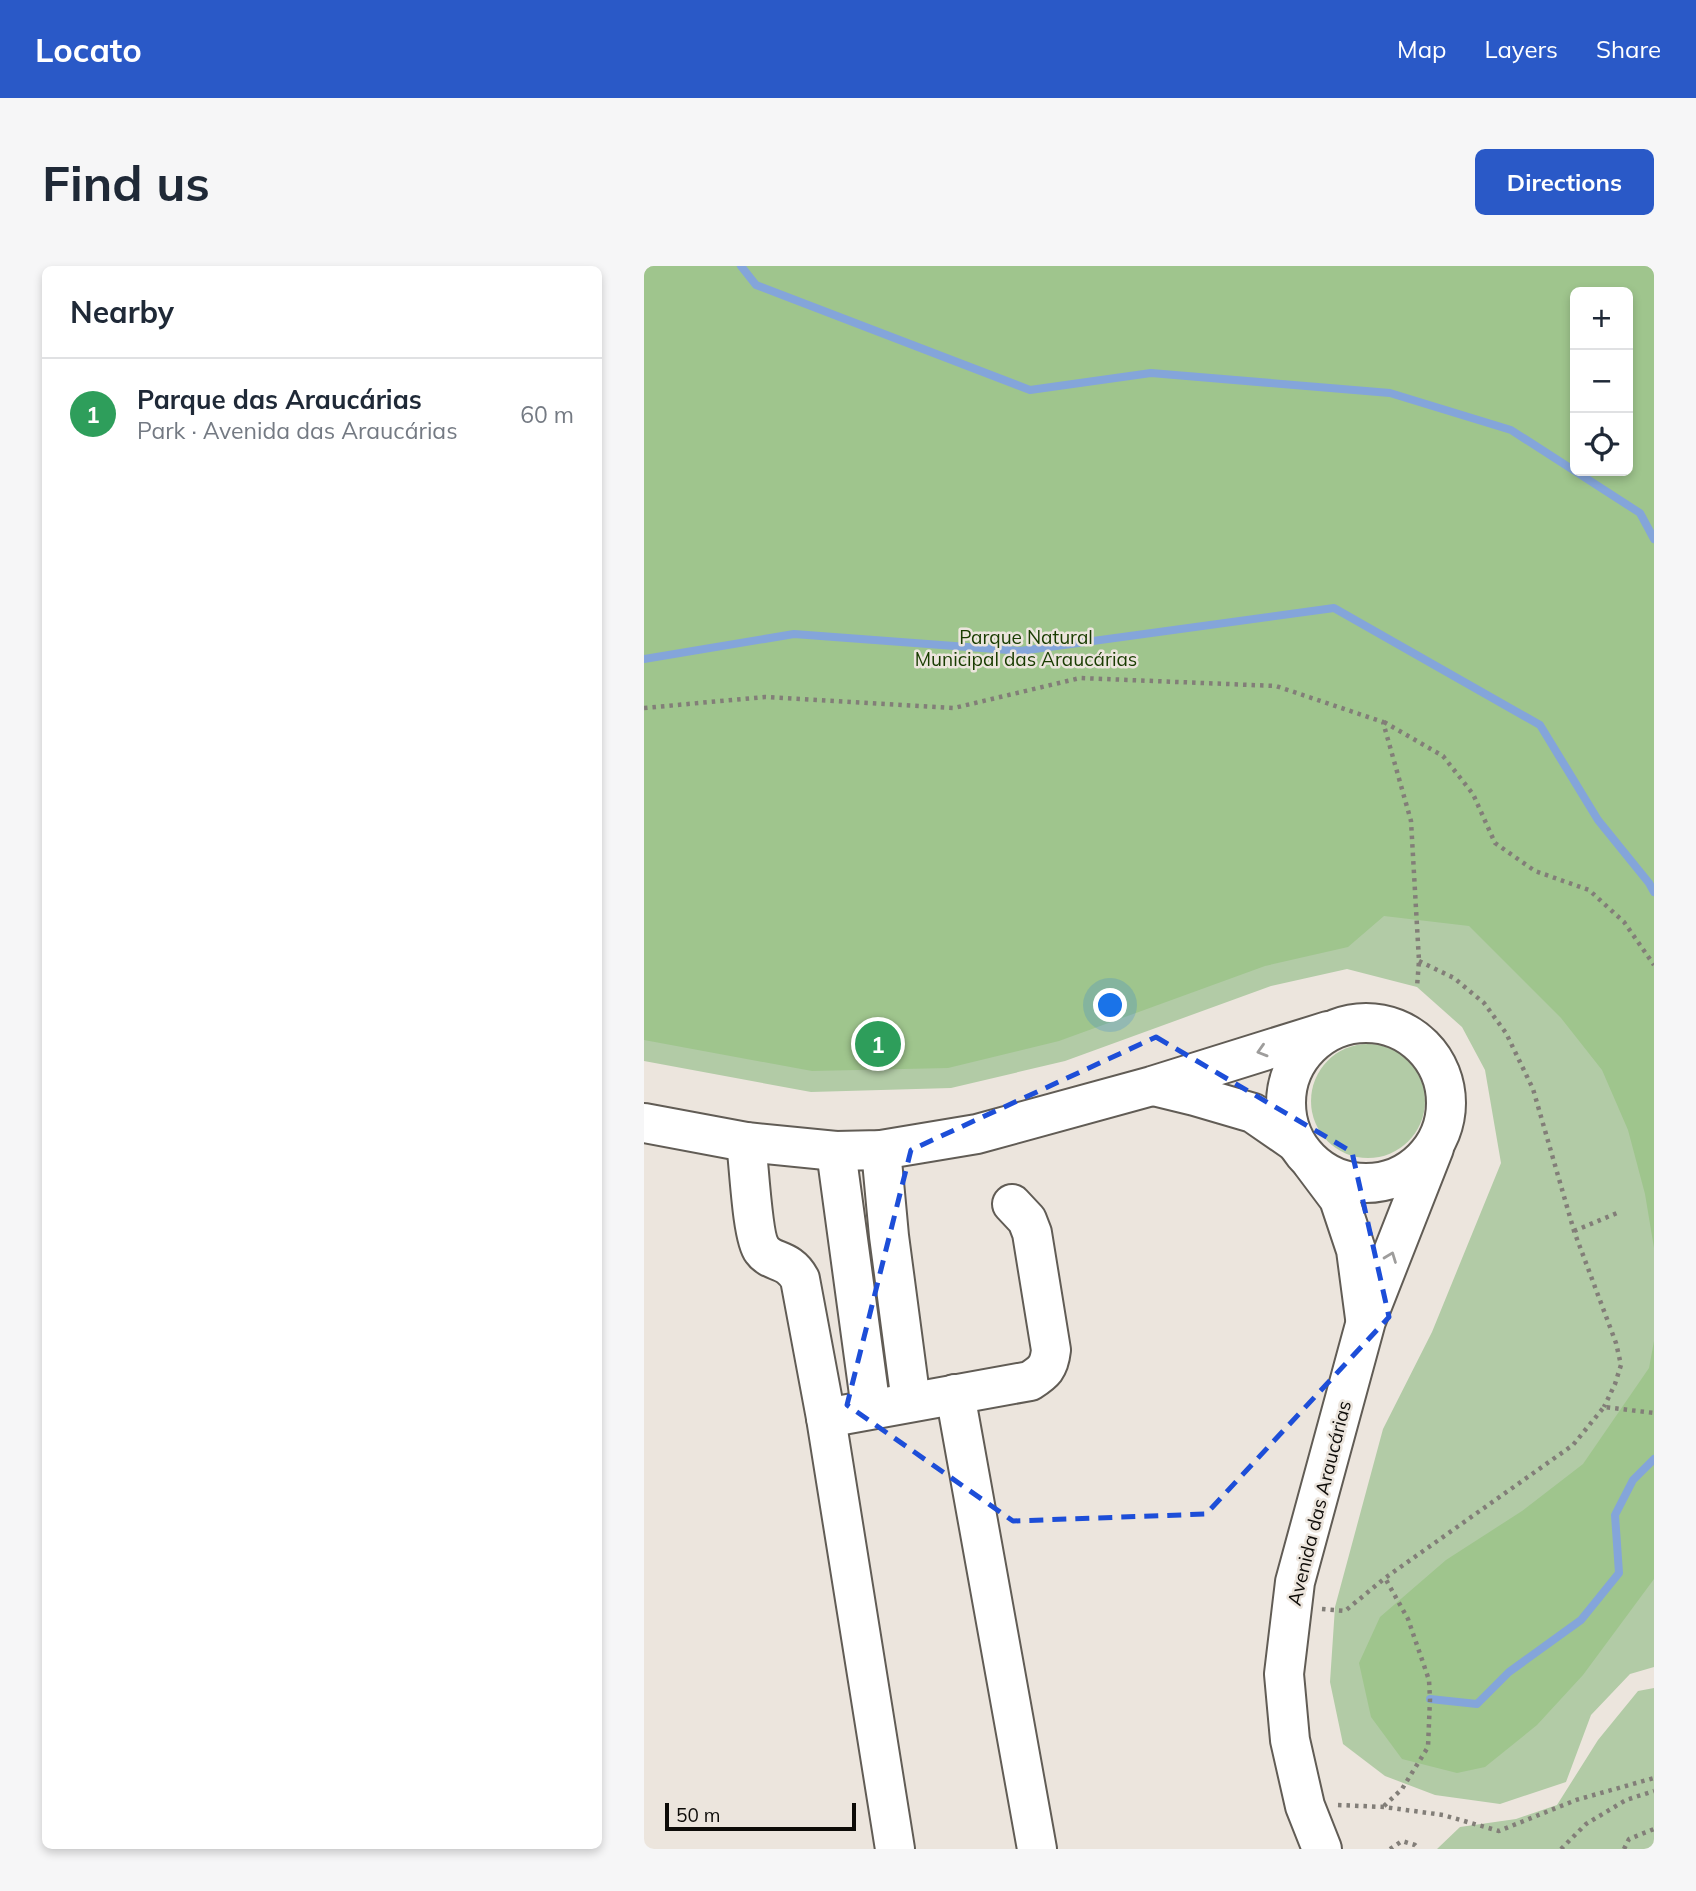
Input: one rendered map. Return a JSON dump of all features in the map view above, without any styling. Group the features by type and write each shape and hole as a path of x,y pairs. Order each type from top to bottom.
{"street":[{"name":"Avenida das Araucárias","path":"644,1123 747,1142 836,1151 881,1150 978,1134 1152,1086 1352,1023 1377,1023 1402,1030 1423,1045 1439,1068 1447,1095 1445,1123 1366,1321 1295,1582 1284,1674 1290,1740 1306,1806 1322,1849"},
{"name":"Avenida das Araucárias","path":"1328,1031 1307,1046 1293,1068 1286,1092 1286,1118 1303,1152 1339,1199 1356,1250 1366,1321"},
{"name":"Avenida das Araucárias","path":"1152,1086 1253,1113 1334,1177 1361,1184 1389,1181 1414,1168 1434,1149"},
{"path":"747,1142 756,1240 766,1254 790,1265 800,1279 826,1418 895,1849"},
{"path":"881,1150 889,1236 911,1402"},
{"path":"836,1151 872,1409"},
{"path":"826,1418 1030,1381 1041,1374 1050,1363 1051,1350 1032,1233 1027,1220 1012,1204"},
{"path":"848,1244 889,1236"},
{"path":"955,1394 1037,1849"}],"path":[{"path":"644,708 765,697 954,708 1080,678 1276,686 1383,722 1443,756 1473,794 1495,843 1535,871 1589,890 1624,922 1654,965"},
{"path":"1383,722 1411,821 1419,961 1417,987"},
{"path":"1312,1608 1345,1611 1385,1577 1573,1445 1604,1407 1621,1365 1616,1343 1574,1231 1533,1089 1506,1033 1484,1003 1454,978 1419,961"},
{"path":"1574,1231 1616,1213"},
{"path":"1604,1407 1654,1413"},
{"path":"1384,1807 1402,1789 1428,1747 1430,1699 1429,1680 1408,1619 1385,1577"},
{"path":"1327,1805 1384,1807 1443,1815 1499,1831 1576,1800 1654,1778"},
{"path":"1561,1849 1586,1824 1626,1800 1654,1791"},
{"path":"1624,1849 1629,1839 1654,1829"},
{"path":"1390,1849 1402,1840 1419,1849"}],"highlighted area":[{"path":"1156,1037 1352,1152 1389,1317 1206,1514 1013,1521 847,1405 911,1150"}],"green space":[{"name":"Parque Natural Municipal das Araucárias","path":"644,266 1654,266 1654,1667 1630,1674 1591,1715 1566,1782 1500,1804 1435,1795 1385,1776 1343,1744 1330,1682 1335,1607 1383,1429 1432,1332 1501,1163 1485,1070 1462,1027 1417,987 1347,969 1271,986 1065,1061 951,1088 811,1092 644,1061"},
{"name":"Parque Natural Municipal das Araucárias","path":"644,266 1654,266 1654,1248 1645,1194 1628,1130 1602,1070 1561,1018 1469,926 1384,916 1348,947 1265,966 1059,1041 948,1068 812,1071 644,1040"},
{"path":"1368,1044 1390,1048 1409,1060 1421,1079 1425,1101 1421,1123 1409,1142 1390,1154 1368,1158 1346,1154 1327,1142 1315,1123 1311,1101 1315,1079 1327,1060 1346,1048"},
{"path":"1654,1341 1654,1579 1583,1675 1537,1725 1485,1767 1457,1773 1402,1759 1371,1717 1359,1663 1380,1617 1446,1560 1522,1511 1583,1464 1649,1368"},
{"path":"1654,1688 1654,1849 1437,1849 1460,1827 1516,1819 1557,1805 1598,1740 1638,1691"}],"waterway":[{"path":"741,266 756,285 1030,390 1151,373 1390,393 1511,430 1640,513 1654,539"},
{"path":"644,659 794,634 1020,651 1334,608 1540,725 1598,820 1654,892"},
{"path":"1430,1699 1477,1704 1509,1672 1581,1620 1619,1573 1615,1515 1633,1480 1654,1459"}],"place":[{"name":"Parque das Araucárias","path":"878,1044"}]}
